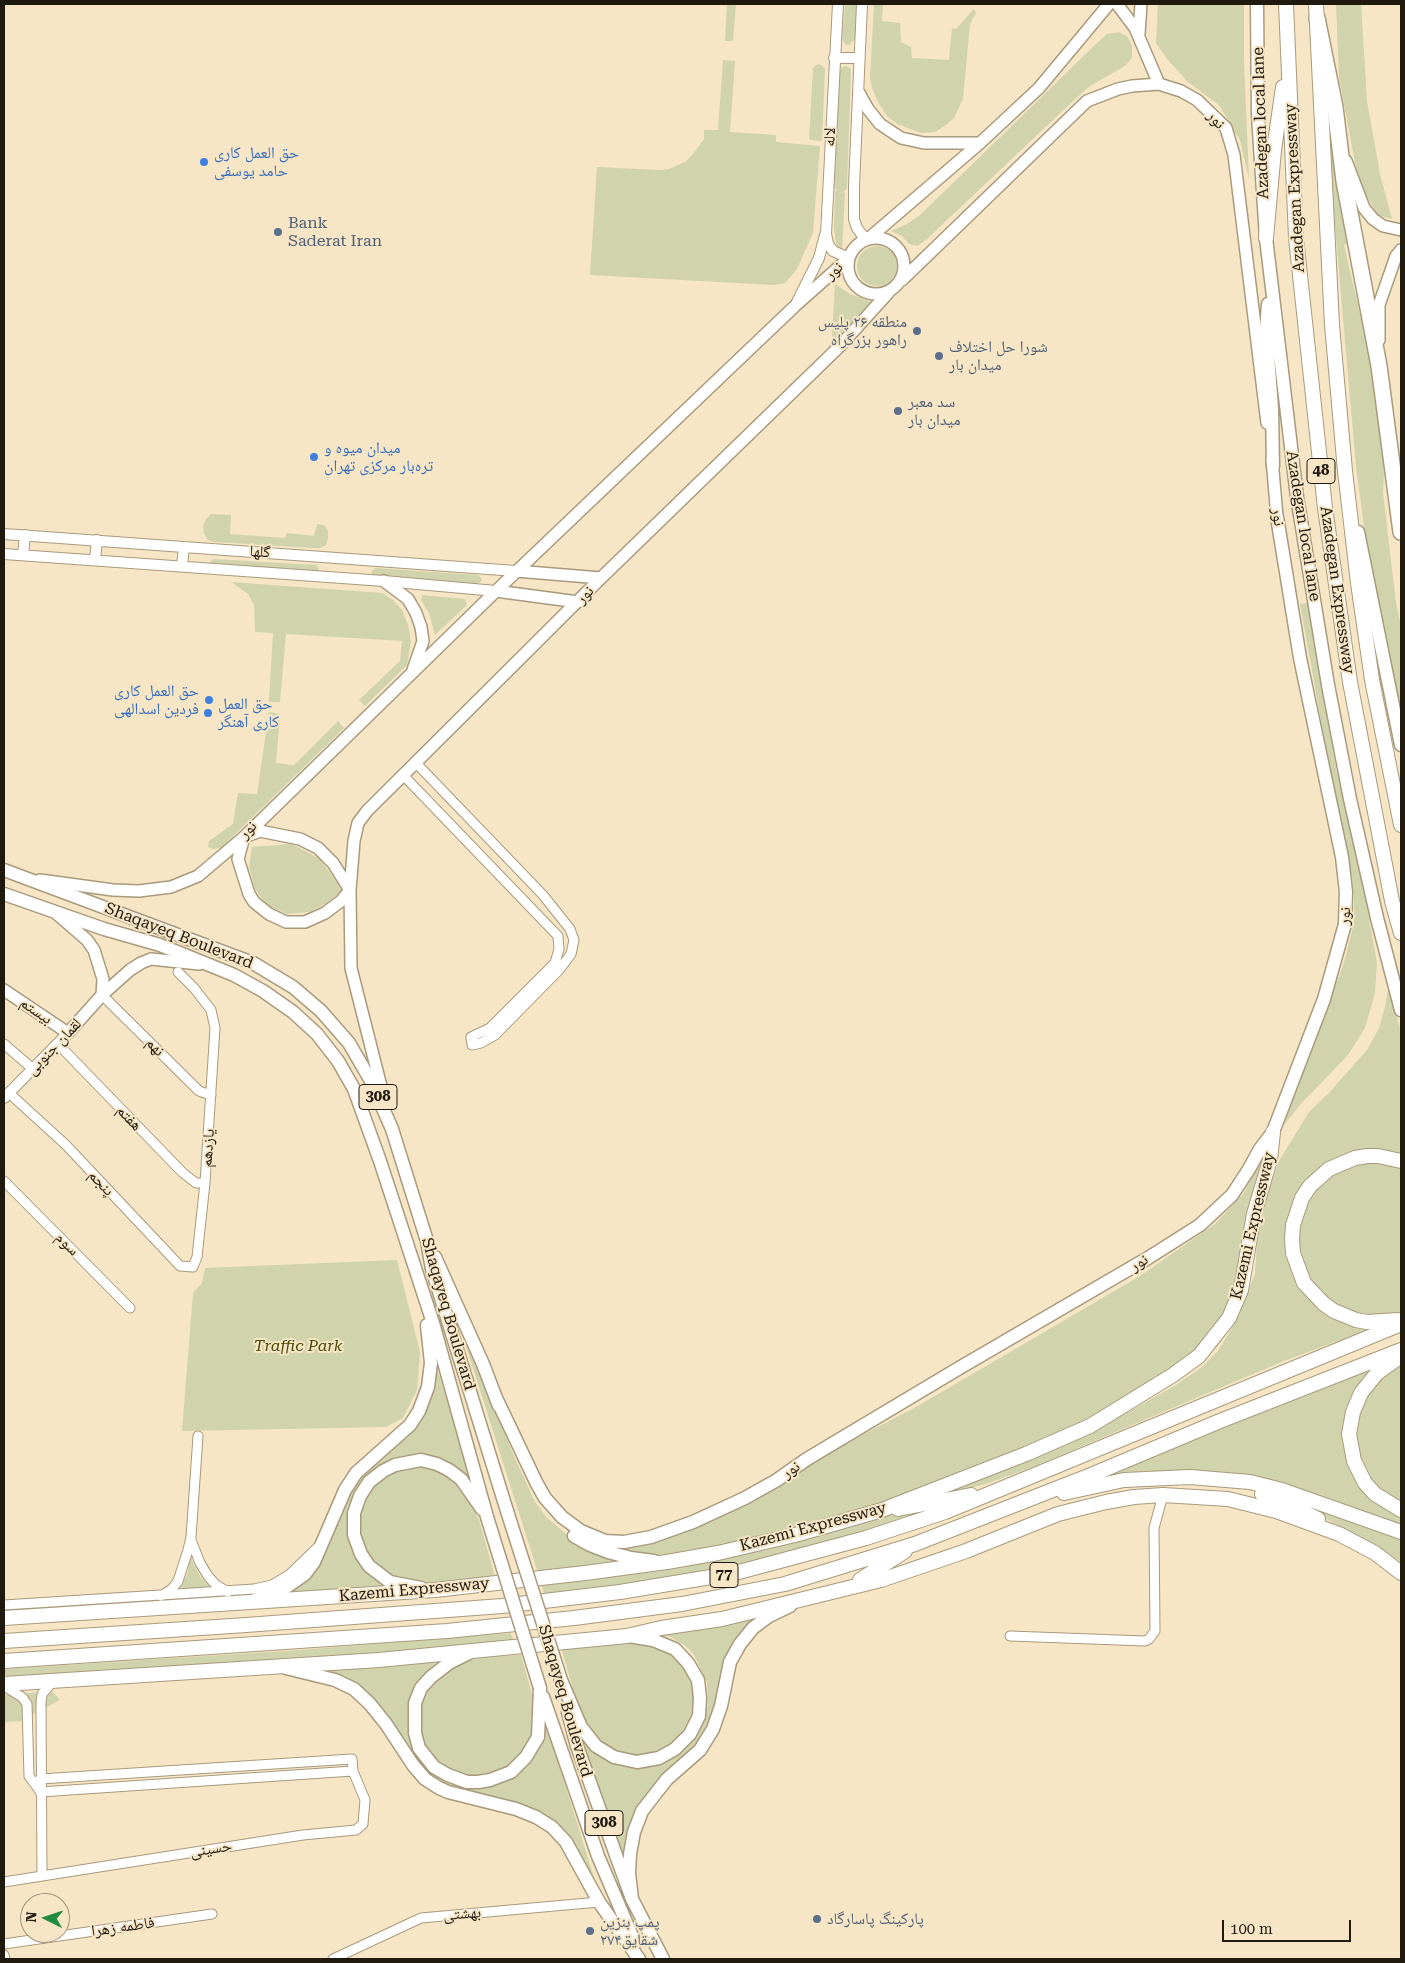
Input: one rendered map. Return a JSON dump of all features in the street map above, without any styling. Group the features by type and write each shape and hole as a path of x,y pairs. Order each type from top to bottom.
{"highway":[{"name":"Azadegan Expressway","path":"1286,4 1296,238 1325,508 1350,682 1392,901 1401,934"},
{"path":"1316,11 1335,107 1344,181 1379,366 1401,532"},
{"name":"Azadegan Expressway","path":"1316,11 1332,325 1345,471 1372,680 1401,825"},
{"path":"1266,238 1274,150 1288,54"},
{"name":"Kazemi Expressway","path":"4,1618 435,1590 667,1562 726,1551 794,1535 882,1510 1026,1454 1090,1426 1131,1402 1199,1356 1229,1318 1241,1290 1254,1214 1270,1160 1273,1132"},
{"path":"1401,1161 1378,1156 1367,1156 1355,1158 1329,1169 1310,1186 1302,1198 1293,1225 1292,1239 1293,1253 1304,1284 1324,1304 1334,1311 1356,1320 1374,1322 1401,1320"},
{"name":"Kazemi Expressway","path":"4,1641 502,1606 677,1584 735,1573 866,1538 945,1512 1401,1324"},
{"name":"77","path":"4,1661 447,1631 574,1618 682,1604 784,1584 915,1544 1401,1350"},
{"path":"1401,1356 1377,1373 1361,1393 1353,1412 1349,1434 1354,1461 1365,1483 1375,1494 1401,1510"},
{"path":"1001,1511 1068,1492 1124,1480 1214,1479 1250,1482 1282,1490 1401,1532"},
{"path":"1214,1479 1279,1500 1315,1517 1339,1534 1375,1553 1401,1573"},
{"path":"882,1510 910,1508 1001,1490"},
{"path":"4,1685 471,1652 627,1636 661,1628 722,1618 881,1580 935,1562 1076,1509 1116,1500 1163,1495 1228,1499 1276,1511 1339,1534"},
{"path":"846,1588 887,1564 915,1544"},
{"path":"4,1628 76,1614"}],"main road":[{"path":"868,239 878,238 887,240 901,252 905,270 902,280 888,293 870,294 854,284 849,276 848,267 853,249 868,239 980,143 1039,88 1110,4"},
{"path":"1117,4 1135,28 1159,84"},
{"path":"1139,38 1141,4"},
{"name":"Azadegan local lane","path":"1257,4 1258,115 1266,238 1297,497 1328,685 1350,799 1377,918 1401,1010"},
{"name":"نور","path":"497,1400 545,1498 562,1517 589,1535 614,1542 636,1540 670,1531 745,1498 862,1426 1148,1258 1200,1225 1232,1195 1260,1149 1273,1132 1324,999 1345,924 1346,892 1342,858 1300,658 1278,517 1234,155 1226,128 1197,100 1181,91 1159,84 1118,89 1087,101 902,280"},
{"path":"859,93 868,109 880,124 901,138 924,143 980,143"},
{"path":"1339,142 1364,208 1373,219 1383,226 1401,230"},
{"path":"1379,366 1379,305 1398,253"},
{"name":"نور","path":"21,877 113,890 139,891 170,887 198,876 239,841 516,571 796,305 849,258"},
{"path":"1270,277 1266,330 1272,408 1273,466"},
{"name":"نور","path":"392,1129 351,968 350,890 354,841 358,823 403,775 601,578 840,346 888,293"},
{"path":"1345,471 1401,745"},
{"path":"516,571 601,578"},
{"path":"384,581 408,599 416,612 421,627 423,641 412,672"},
{"path":"496,591 578,602"},
{"path":"260,831 300,838 318,848 333,863 350,890 341,901 319,917 295,923 276,918 254,902 245,886 238,859 239,841 260,831"},
{"name":"Shaqayeq Boulevard","path":"4,870 253,963 293,987 321,1011 349,1043 370,1080 392,1129 427,1241 432,1269 560,1680 576,1746 632,1899 663,1959"},
{"name":"Shaqayeq Boulevard","path":"4,894 104,929 160,945 213,966 263,991 294,1012 317,1034 338,1061 354,1088 423,1292 487,1517 540,1688 598,1856 641,1959"},
{"path":"52,910 87,940 94,950 100,963 103,979 102,995"},
{"name":"لقمان جنوبی","path":"68,1033 102,995 130,970 151,959 213,966"},
{"name":"بیستم","path":"4,990 68,1033"},
{"path":"427,1241 448,1283 497,1400 516,1456 542,1507 554,1520 579,1539 600,1549 631,1558 667,1562"},
{"path":"248,1603 282,1590 296,1581 314,1562 345,1490 356,1473 410,1425 424,1400 428,1387 430,1363 423,1292"},
{"path":"435,1590 390,1582 369,1566 361,1554 354,1535 354,1513 360,1496 369,1482 383,1471 408,1462 421,1460 437,1464 461,1479 487,1517"},
{"path":"632,1899 629,1873 630,1854 634,1832 642,1811 667,1779 700,1750 713,1729 730,1662 740,1644 768,1616 807,1598"},
{"path":"560,1680 581,1727 596,1746 614,1757 637,1762 659,1758 675,1749 690,1734 699,1716 698,1680 688,1663 675,1649 653,1640 627,1636"},
{"path":"471,1652 449,1663 431,1677 421,1688 415,1704 414,1733 419,1748 434,1767 448,1775 467,1782 478,1782 490,1780 511,1772 526,1757 538,1737 540,1688"},
{"path":"276,1666 326,1677 354,1689 370,1704 386,1724 413,1765 426,1779 439,1788 516,1809 536,1817 552,1827 566,1842 599,1902 641,1959"}],"street":[{"name":"لاله","path":"796,305 819,258 826,234 838,4"},
{"name":"لاله","path":"862,4 854,219 857,228 868,239"},
{"path":"834,58 859,58"},
{"path":"826,234 828,244 833,251 849,258"},
{"name":"گلها","path":"4,534 516,571"},
{"path":"23,555 25,535"},
{"path":"95,560 97,540"},
{"path":"182,566 184,547"},
{"name":"گلها","path":"4,554 384,581 496,591"},
{"path":"403,775 558,936 559,949 554,963 490,1028 471,1038 472,1045 481,1043 495,1035 559,970 571,954 574,940 570,929 543,894 416,763"},
{"name":"یازدهم","path":"178,972 194,988 211,1010 215,1028 206,1183 197,1257 193,1267"},
{"name":"نهم","path":"102,995 199,1091 211,1095"},
{"name":"لقمان جنوبی","path":"6,1096 68,1033"},
{"path":"4,1044 33,1069"},
{"name":"هفتم","path":"58,1044 183,1173 196,1182 206,1183"},
{"name":"پنجم","path":"6,1096 66,1145 180,1266 193,1267"},
{"name":"سوم","path":"4,1180 130,1308"},
{"path":"161,1596 172,1589 178,1582 191,1537 198,1436"},
{"path":"1010,1636 1144,1641 1149,1639 1155,1631 1154,1528 1163,1495"},
{"path":"191,1537 200,1564 208,1576 216,1585 228,1592"},
{"path":"4,1605 228,1592 272,1585 289,1576 325,1539"},
{"path":"42,1876 40,1792 41,1703 42,1694 54,1681"},
{"path":"4,1685 22,1697 27,1704 29,1776 40,1792"},
{"path":"40,1779 352,1759 353,1771 40,1792"},
{"name":"حسینی","path":"4,1882 303,1835 356,1830 363,1824 365,1800 353,1771"},
{"name":"بهشتی","path":"333,1959 421,1918 599,1902"},
{"name":"فاطمه زهرا","path":"4,1944 212,1914"}],"green space":[{"path":"727,4 736,4 733,41 725,41"},
{"path":"845,4 857,4 855,39 849,45 845,44 842,38"},
{"path":"874,4 883,4 882,21 900,23 901,42 911,47 912,58 949,60 952,28 956,29 974,9 976,13 970,24 963,99 954,118 935,132 921,133 897,124 887,116 879,104 870,78"},
{"path":"1158,4 1244,4 1244,61 1249,179 1240,140 1219,105 1188,82 1167,59 1156,43"},
{"path":"1336,4 1361,4 1367,101 1380,174 1392,219 1378,215 1359,184 1339,77"},
{"path":"1119,32 1128,37 1132,46 1132,58 1125,66 1090,86 926,240 917,246 909,244 902,236 891,231 907,224 920,215 1097,43 1107,34"},
{"path":"723,60 735,61 730,132 776,135 776,142 820,146 813,233 797,269 785,283 774,285 590,275 597,167 660,170 669,169 685,162 704,139 704,130 718,130"},
{"path":"820,64 825,69 822,141 810,140 809,138 813,68"},
{"path":"846,66 851,69 847,187 845,191 840,193 845,192 842,252 836,244 834,228 835,191 837,191 834,186 840,71 842,67"},
{"path":"1329,112 1349,242 1344,245 1370,357 1381,436 1384,474 1383,493 1396,603 1401,626 1401,727 1373,595 1356,466 1331,181"},
{"path":"877,246 891,252 897,266 891,280 877,286 863,280 857,266 863,252"},
{"path":"835,284 850,294 872,302 827,353 832,337"},
{"path":"211,514 231,515 230,534 285,538 287,533 314,536 317,524 324,525 328,531 328,538 326,545 320,548 214,542 208,540 204,534 203,526"},
{"path":"213,559 316,565 319,569 316,572 212,565 210,562"},
{"path":"375,568 478,575 482,579 477,584 373,576 371,572"},
{"path":"231,582 382,593 393,600 402,610 408,625 411,641 407,665 365,706 359,700 400,661 402,641 286,634 280,702 269,702 273,633 255,632 254,605 248,594"},
{"path":"422,595 465,599 467,605 435,635 429,613 421,600"},
{"path":"1308,603 1336,769 1360,868 1377,963 1375,993 1365,1028 1348,1055 1299,1106 1284,1125 1300,1077 1343,966 1354,923 1354,894 1347,848 1329,765 1300,604"},
{"path":"269,712 280,714 276,763 294,765 338,721 344,728 221,848 213,849 208,847 209,841 233,824 238,793 257,794"},
{"path":"292,844 320,859 342,890 327,903 309,912 287,914 267,905 255,889 249,867 252,847"},
{"path":"1389,984 1401,1033 1401,1154 1376,1150 1324,1168 1287,1241 1292,1274 1310,1299 1388,1326 1351,1336 1284,1361 1035,1466 989,1483 934,1498 1091,1433 1176,1385 1202,1367 1218,1351 1232,1328 1255,1274 1257,1243 1267,1194 1279,1161 1309,1112 1328,1094 1367,1050 1379,1028"},
{"path":"1268,1148 1251,1208 1240,1277 1222,1321 1211,1336 1178,1365 1076,1428 930,1486 813,1524 730,1545 679,1555 655,1557 611,1550 596,1544 566,1526 544,1504 521,1461 542,1497 554,1513 568,1526 596,1542 612,1548 625,1547 658,1540 689,1529 758,1497 826,1454 916,1407 1140,1276 1215,1224 1243,1194"},
{"path":"1374,1160 1401,1166 1401,1316 1363,1319 1334,1306 1309,1281 1297,1245 1298,1226 1303,1208 1313,1191 1340,1169"},
{"name":"Traffic Park","path":"397,1260 420,1352 417,1390 403,1418 386,1427 182,1431 193,1293 202,1283 205,1268"},
{"path":"454,1308 513,1454 535,1502 547,1518 575,1541 645,1562 538,1573"},
{"path":"433,1355 475,1492 419,1455 391,1461 380,1467 349,1533 393,1587 280,1595 300,1586 313,1572 328,1548 347,1496 362,1474 410,1432"},
{"path":"1387,1360 1371,1372 1347,1455 1401,1516 1401,1527 1227,1474 1199,1471 1167,1471 1130,1474 1090,1483 1241,1419"},
{"path":"1401,1362 1401,1504 1390,1499 1374,1485 1361,1466 1355,1428 1359,1411 1366,1397 1385,1372"},
{"path":"417,1467 438,1470 454,1480 471,1502 479,1520 495,1577 426,1584 411,1583 399,1580 381,1571 368,1556 360,1533 359,1520 367,1495 386,1476 397,1471"},
{"path":"1274,1491 1401,1537 1401,1562 1377,1546"},
{"path":"953,1502 811,1548 721,1569 607,1587 544,1594 541,1584"},
{"path":"190,1552 193,1563 201,1578 215,1591 180,1589 188,1572"},
{"path":"765,1613 722,1671 714,1709 701,1738 687,1755 649,1791 639,1804 627,1835 625,1858 623,1859 579,1731 645,1767 671,1759 682,1751 697,1732 708,1706 707,1682 693,1653 671,1637 654,1634"},
{"path":"511,1633 514,1644 4,1679 4,1669 299,1650"},
{"path":"642,1641 672,1651 684,1665 693,1686 694,1707 686,1731 673,1744 652,1755 626,1756 603,1746 586,1728 562,1650"},
{"path":"521,1655 533,1698 534,1724 525,1750 515,1762 490,1775 474,1777 459,1775 443,1766 430,1753 422,1740 419,1724 420,1708 424,1693 445,1670 485,1657"},
{"path":"438,1662 430,1668 416,1685 410,1700 408,1711 409,1730 419,1756 482,1787 497,1784 511,1778 528,1765 538,1750 544,1732 545,1720 596,1884 569,1836 451,1789 428,1774 415,1760 376,1701 356,1683 336,1673 320,1670"},
{"path":"52,1691 60,1700 21,1721 4,1722 4,1695"}],"place":[{"name":"حق العمل کاری حامد یوسفی","path":"204,162"},
{"name":"Bank Saderat Iran","path":"278,232"},
{"name":"منطقه ۲۶ پلیس راهور بزرگراه","path":"917,331"},
{"name":"شورا حل اختلاف میدان بار","path":"939,356"},
{"name":"سد معبر میدان بار","path":"898,411"},
{"name":"میدان میوه و تره‌بار مرکزی تهران","path":"314,457"},
{"name":"حق العمل کاری فردین اسدالهی","path":"209,700"},
{"name":"حق العمل کاری آهنگر","path":"208,713"},
{"name":"پارکینگ پاسارگاد","path":"817,1919"},
{"name":"پمپ بنزین ۲۷۴شقایق","path":"590,1931"}]}
